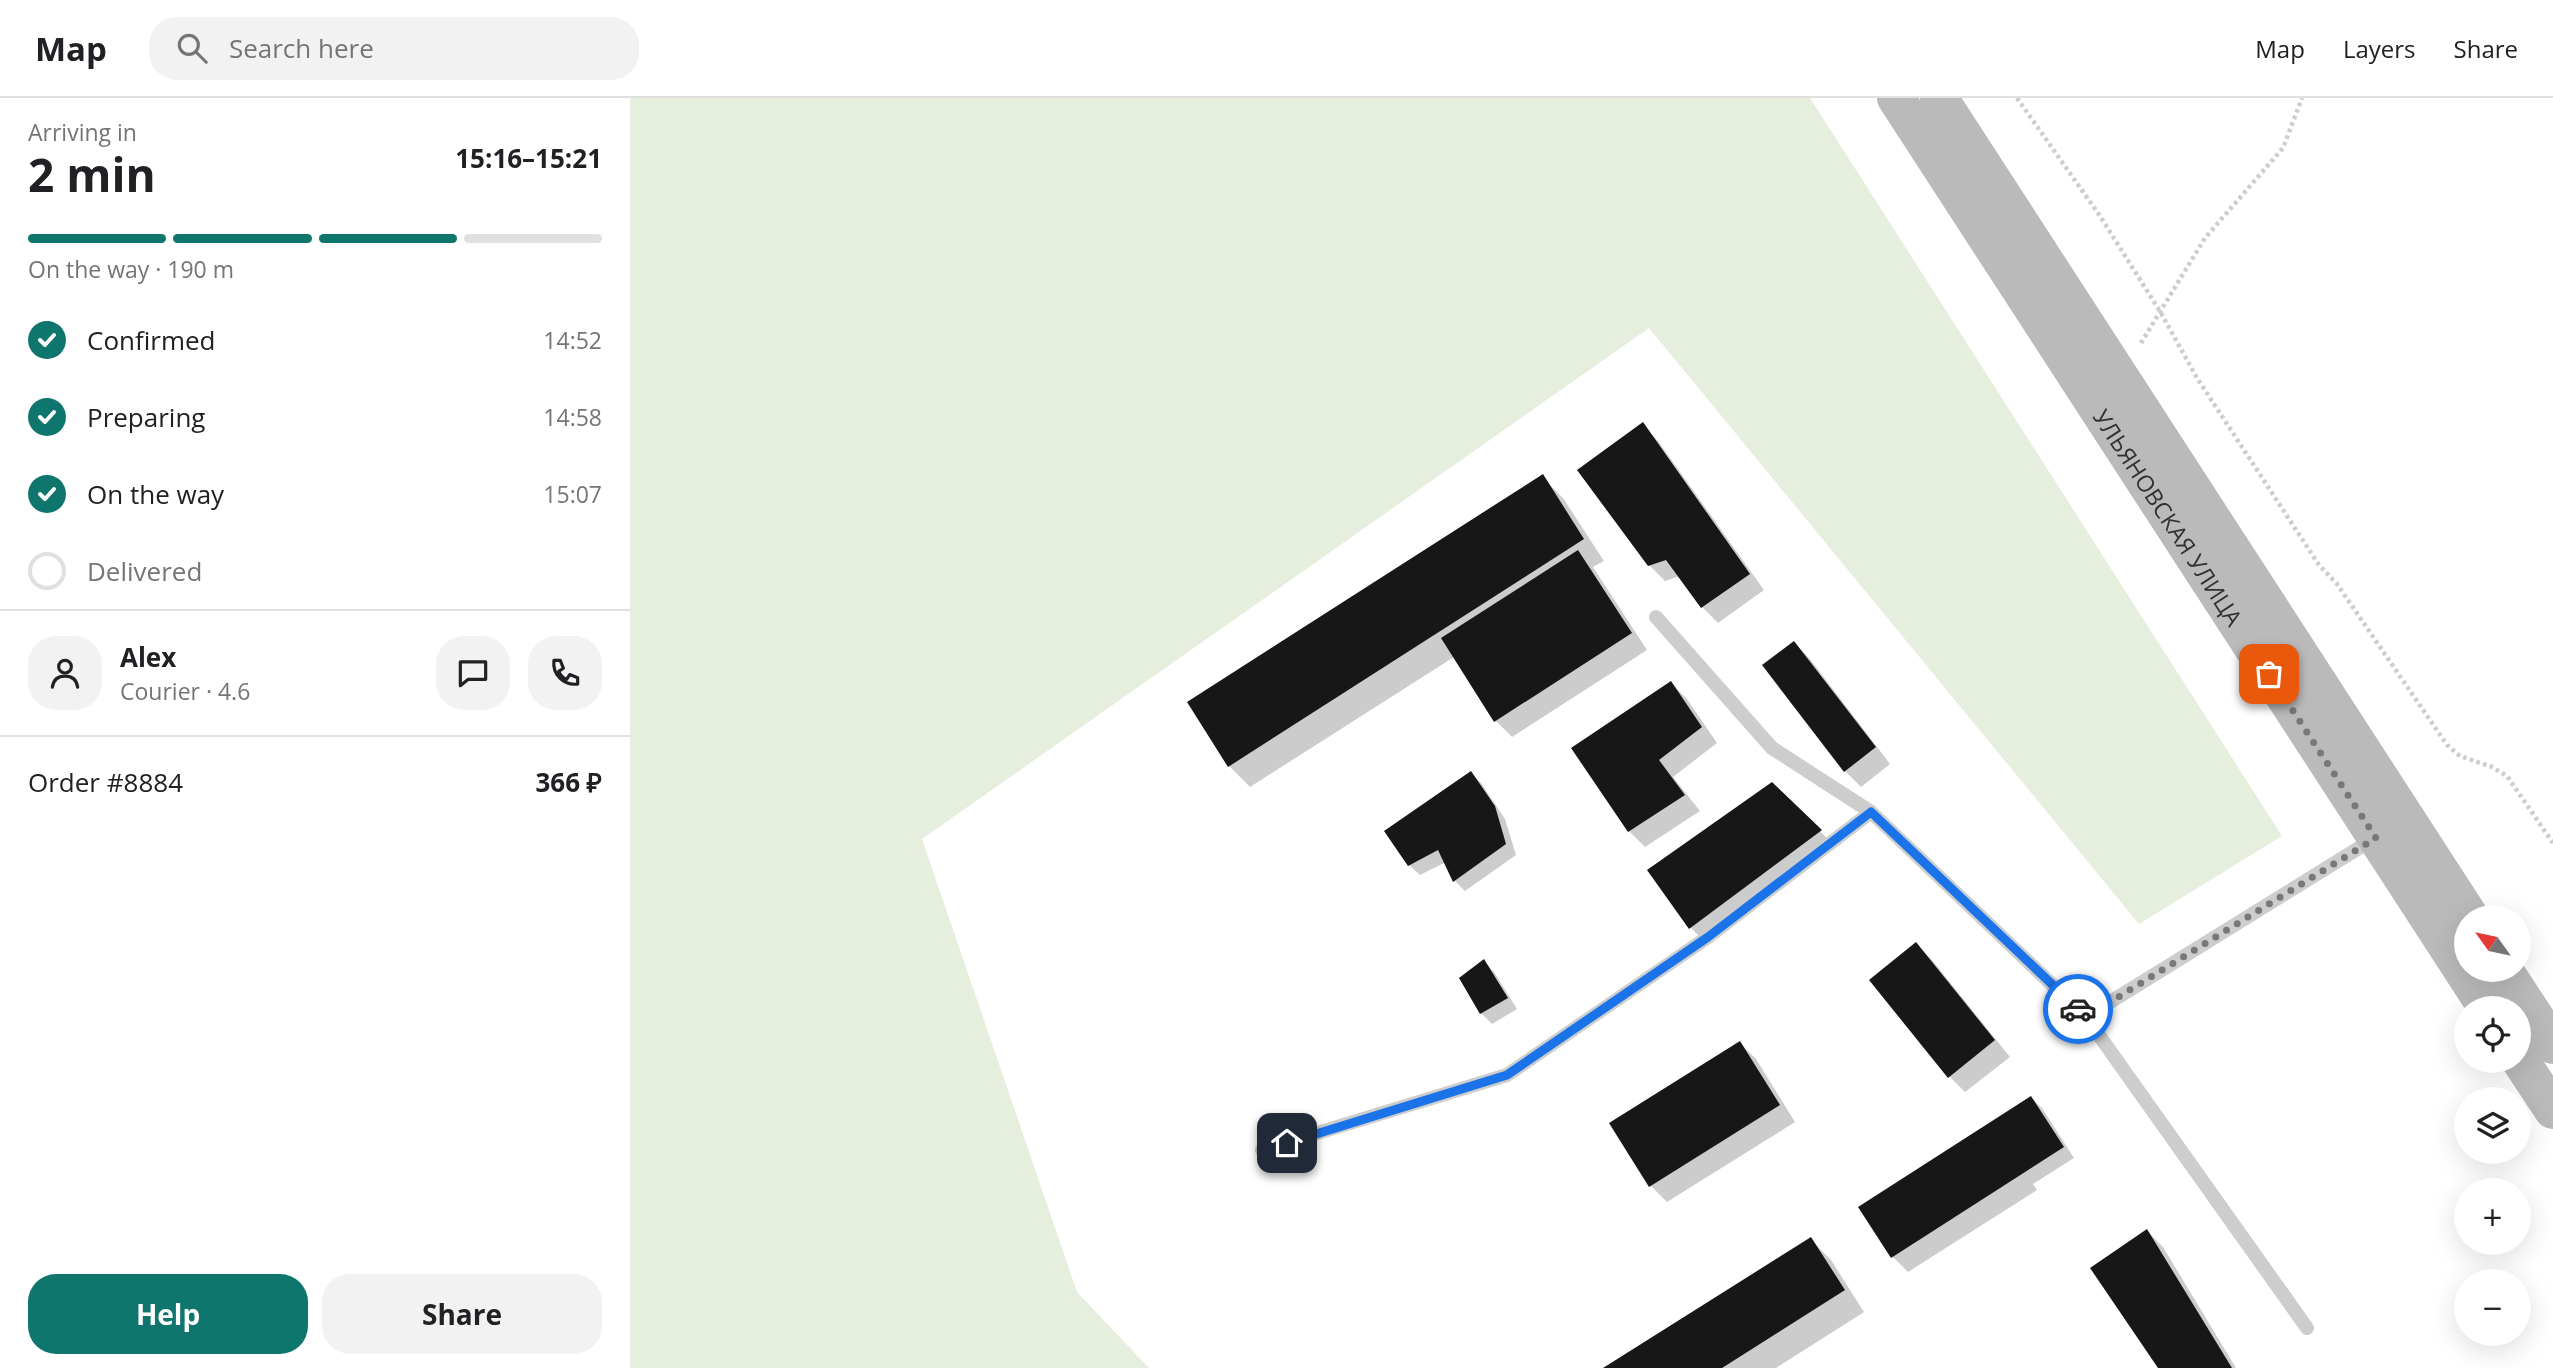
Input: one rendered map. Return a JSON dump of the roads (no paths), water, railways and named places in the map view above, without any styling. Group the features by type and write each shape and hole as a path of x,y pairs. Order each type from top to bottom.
{"street":[{"name":"УЛЬЯНОВСКАЯ УЛИЦА","path":"1896,98 2391,828 2459,905"},
{"name":"УЛЬЯНОВСКАЯ УЛИЦА","path":"1939,98 2391,828 2481,996"},
{"path":"2512,982 2553,1045"},
{"path":"2529,1073 2553,1110"}],"lane":[{"path":"1656,617 1772,748 1871,812 2086,1017 2307,1328"},
{"path":"1262,1150 1507,1075 1708,937 1871,812"},
{"path":"2086,1017 2391,828"}]}
